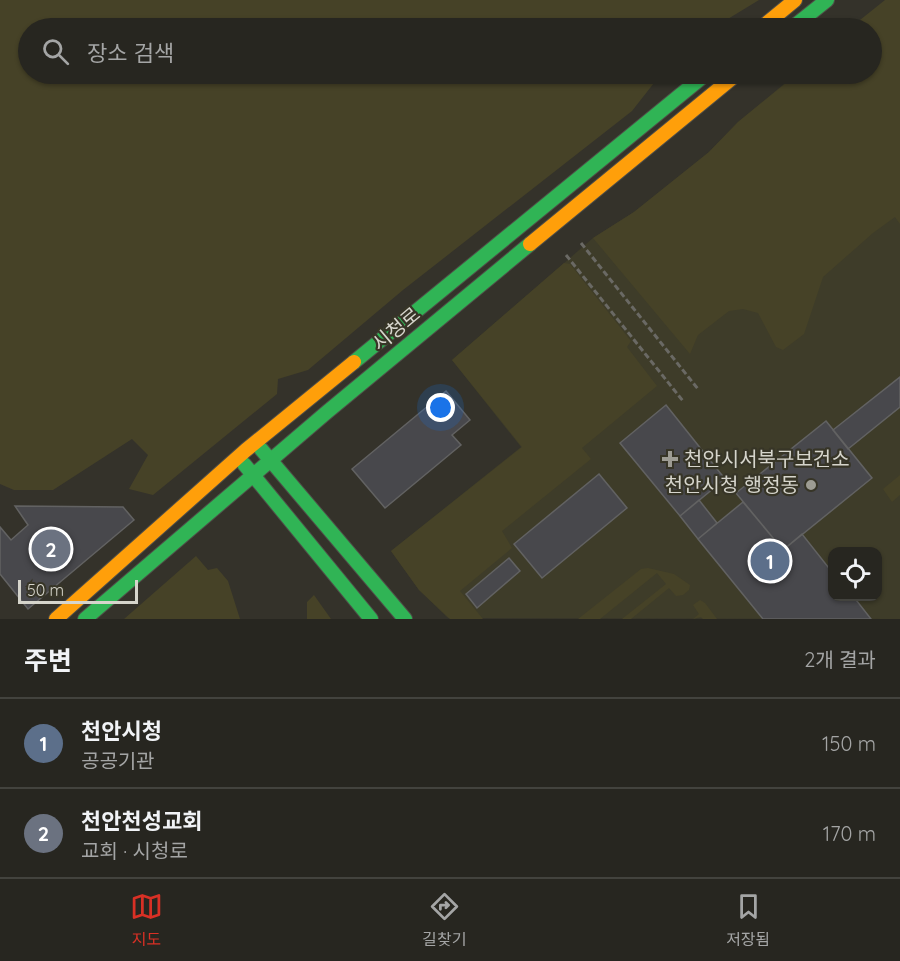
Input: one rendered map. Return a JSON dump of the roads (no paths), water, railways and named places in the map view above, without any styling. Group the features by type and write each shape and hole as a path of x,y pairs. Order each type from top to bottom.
{"street":[{"path":"773,18 795,0"},
{"path":"804,18 827,0"},
{"name":"시청로","path":"56,619 238,457 694,84"},
{"name":"시청로","path":"85,619 252,474 557,220 725,84"},
{"path":"256,442 405,619"},
{"path":"238,457 372,619"}],"place":[{"name":"천안시서북구보건소","path":"670,459"},
{"name":"천안시청 행정동","path":"811,485"},
{"name":"천안천성교회","path":"51,549"},
{"name":"천안시청","path":"770,561"}]}
